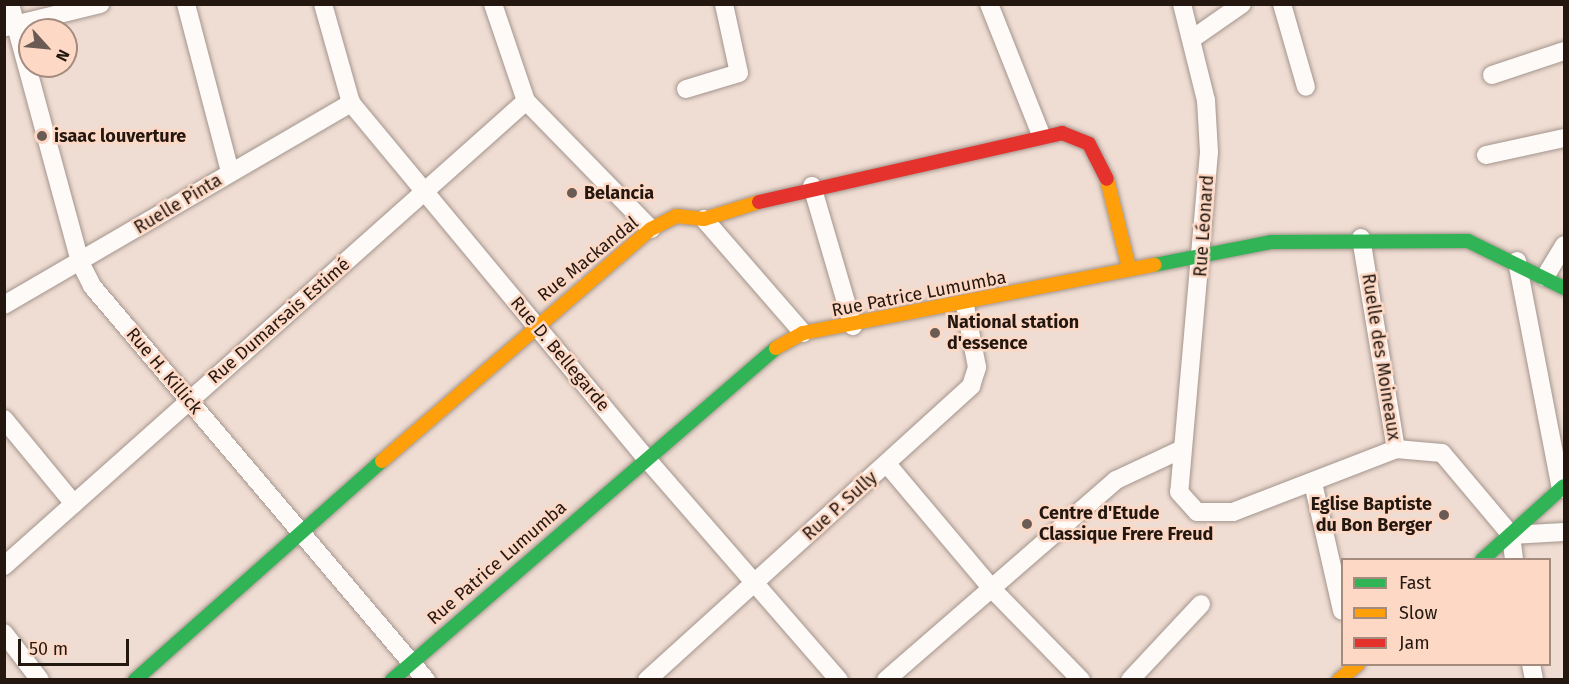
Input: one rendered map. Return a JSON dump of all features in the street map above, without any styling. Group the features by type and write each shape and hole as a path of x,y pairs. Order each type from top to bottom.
{"street":[{"name":"Rue H. Killick","path":"10,4 10,26 80,262 92,286 188,401 300,528 426,680"},
{"path":"10,26 100,4"},
{"path":"186,4 231,172"},
{"name":"Rue D. Bellegarde","path":"323,4 351,103 645,457 756,581 839,680"},
{"path":"493,4 526,100 651,229"},
{"path":"686,89 739,73 724,4"},
{"path":"989,4 1041,135"},
{"name":"Rue Léonard","path":"1182,4 1192,39 1208,131 1203,255 1180,450 1179,492 1197,512 1233,512 1396,449"},
{"path":"1192,39 1242,4"},
{"path":"1282,4 1306,87"},
{"path":"1492,75 1564,51"},
{"name":"Rue Dumarsais Estimé","path":"4,566 188,401 425,194 526,100"},
{"name":"Ruelle Pinta","path":"4,305 351,103"},
{"name":"Rue Mackandal","path":"135,680 300,528 536,325 651,229 676,216 704,219 812,186 1041,135 1062,133 1080,140 1099,159 1129,268"},
{"path":"1486,155 1564,138"},
{"path":"812,186 853,326"},
{"path":"704,219 803,333"},
{"name":"Rue Patrice Lumumba","path":"392,680 645,457 784,342 803,333 965,306 1129,268 1271,242 1361,238 1468,241 1517,261 1564,288"},
{"name":"Ruelle des Moineaux","path":"1361,238 1396,449 1442,453 1511,535"},
{"path":"1545,277 1564,245"},
{"path":"1484,558 1563,488 1517,261"},
{"name":"Rue P. Sully","path":"646,680 887,464 976,378 965,306"},
{"path":"4,419 74,504"},
{"path":"886,680 993,590 1116,480 1180,450"},
{"path":"887,464 993,590 1081,680"},
{"path":"1313,483 1341,607"},
{"path":"1511,535 1564,532"},
{"path":"1511,535 1514,558"},
{"path":"1130,680 1201,604"},
{"path":"4,633 40,680"},
{"path":"1339,680 1356,666"}],"traffic: fast":[{"path":"1154,265 1271,242 1468,241 1564,288"},
{"path":"392,680 776,348"},
{"path":"135,680 382,461"},
{"path":"1484,558 1564,486"}],"traffic: slow":[{"path":"1107,179 1129,268"},
{"path":"382,461 651,229 676,216 704,219 759,202"},
{"path":"776,348 803,333 1154,265"},
{"path":"1339,680 1356,666"}],"traffic: jam":[{"path":"759,202 1062,133 1089,144 1107,179"}],"place":[{"name":"isaac louverture","path":"42,136"},
{"name":"Belancia","path":"572,193"},
{"name":"National station d'essence","path":"935,333"},
{"name":"Eglise Baptiste du Bon Berger","path":"1444,515"},
{"name":"Centre d'Etude Classique Frere Freud","path":"1027,524"}]}
